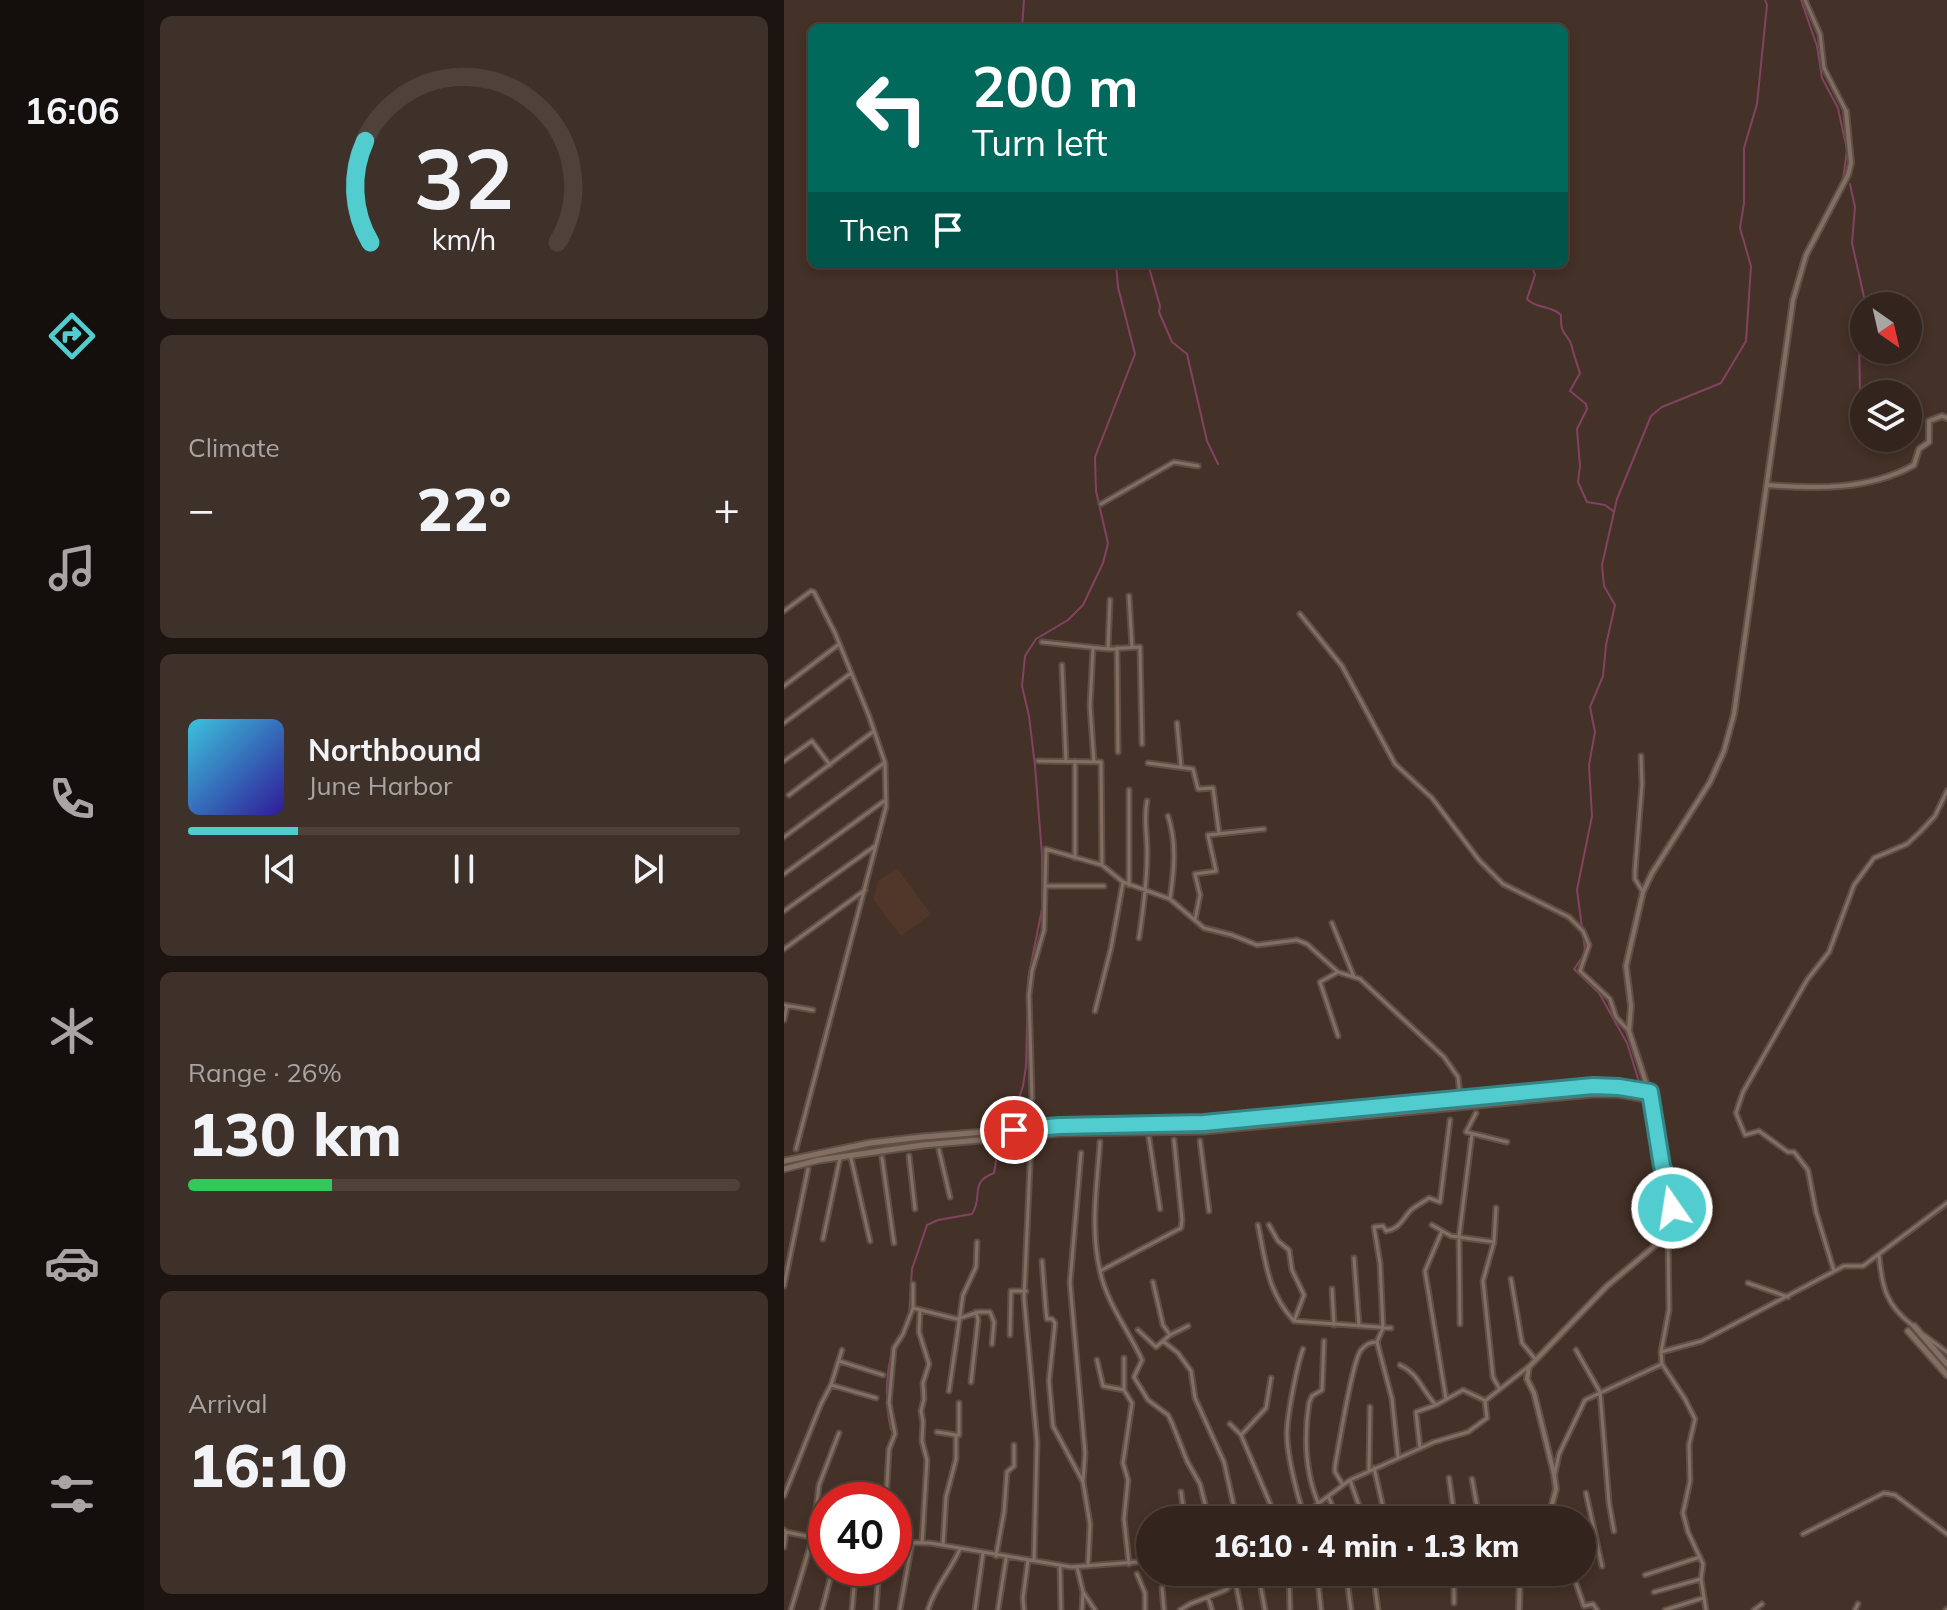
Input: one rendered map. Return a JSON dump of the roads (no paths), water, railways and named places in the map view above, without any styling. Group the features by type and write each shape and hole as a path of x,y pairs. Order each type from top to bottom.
{"main road":[{"path":"784,1161 870,1143 1059,1126 1204,1123 1593,1086 1650,1092"},
{"path":"784,1169 871,1151 1033,1136 1204,1131 1593,1094 1618,1094 1652,1100"},
{"path":"1914,1326 1947,1364"},
{"path":"1908,1331 1947,1375"}],"street":[{"path":"1706,1610 1701,1579 1703,1564 1683,1513 1690,1481 1689,1445 1695,1419 1662,1364 1661,1352 1669,1310 1668,1234 1673,1200 1662,1166 1650,1092 1629,1031 1631,1006 1626,966 1643,892 1710,782 1724,751 1734,714 1800,268 1848,175 1851,163 1846,111 1824,68 1820,34 1805,0"},
{"path":"1767,485 1812,488 1893,477 1914,465 1919,449 1929,442 1929,421 1942,416 1947,418"},
{"path":"1101,504 1174,462 1198,466"},
{"path":"784,611 811,591 814,592 840,644 874,731 885,763 886,799 877,844 796,1149"},
{"path":"1129,596 1132,646"},
{"path":"1108,649 1110,600"},
{"path":"1300,614 1342,666 1395,764 1432,798 1479,860 1503,884 1569,917 1583,931 1589,945 1580,971 1610,999 1616,1017 1629,1031"},
{"path":"1042,642 1108,649 1140,647 1142,744"},
{"path":"784,686 840,644"},
{"path":"1093,648 1090,706 1094,762"},
{"path":"1117,648 1118,752"},
{"path":"1062,665 1066,761"},
{"path":"784,723 851,672"},
{"path":"1177,723 1181,767"},
{"path":"789,795 874,731"},
{"path":"784,761 812,741 830,765"},
{"path":"1641,756 1635,879 1643,892"},
{"path":"1038,761 1101,762 1102,865"},
{"path":"1075,761 1075,858"},
{"path":"784,837 885,763"},
{"path":"1148,763 1193,769 1198,789 1213,788 1219,833"},
{"path":"1129,790 1129,885"},
{"path":"1834,1271 1816,1212 1808,1170 1794,1152 1788,1152 1759,1131 1745,1135 1736,1113 1743,1092 1807,980 1829,952 1854,885 1874,858 1907,844 1920,832 1935,816 1947,791"},
{"path":"784,874 886,799"},
{"path":"1139,938 1146,890 1148,850 1143,822 1147,801"},
{"path":"1168,816 1174,867 1170,899"},
{"path":"1195,920 1200,895 1195,874 1216,871 1208,835 1264,829"},
{"path":"784,911 877,844"},
{"path":"1014,1130 1032,1098 1029,995 1032,971 1044,930 1046,849 1102,865 1123,882 1170,899 1204,928 1257,945 1297,940 1307,944 1338,972 1360,979 1444,1057 1458,1077 1460,1096"},
{"path":"1095,1011 1123,882"},
{"path":"1046,886 1104,886"},
{"path":"784,949 865,889"},
{"path":"1332,923 1354,977"},
{"path":"1338,972 1320,982 1338,1036"},
{"path":"784,1020 785,1006 813,1010"},
{"path":"1476,1113 1466,1132 1507,1142"},
{"path":"1398,1457 1392,1399 1377,1342 1383,1328 1380,1263 1374,1227 1383,1226 1386,1231 1392,1230 1429,1198 1440,1202 1450,1120"},
{"path":"1460,1324 1459,1237 1472,1134"},
{"path":"1149,1138 1160,1209"},
{"path":"1100,1271 1181,1228 1174,1140"},
{"path":"1200,1141 1209,1211"},
{"path":"1100,1142 1093,1228 1100,1271 1127,1336 1142,1360 1134,1377 1136,1383 1148,1400 1168,1415 1200,1484 1206,1506"},
{"path":"1031,1143 1026,1291 1030,1381 1037,1442 1034,1561"},
{"path":"939,1150 950,1197"},
{"path":"1081,1153 1070,1283 1085,1453 1083,1482 1090,1524 1088,1566"},
{"path":"909,1156 915,1209"},
{"path":"823,1239 840,1158"},
{"path":"851,1158 870,1241"},
{"path":"882,1158 894,1243"},
{"path":"784,1286 808,1169"},
{"path":"1661,1352 1702,1341 1844,1266 1863,1266 1947,1203"},
{"path":"1496,1208 1494,1242 1483,1290 1493,1354 1493,1377 1499,1388"},
{"path":"1258,1225 1269,1283 1278,1304 1294,1321 1391,1328"},
{"path":"1269,1225 1278,1241 1289,1250 1292,1270 1304,1295 1294,1321"},
{"path":"1432,1225 1459,1237 1494,1242"},
{"path":"1442,1231 1425,1271 1446,1399"},
{"path":"1485,1401 1529,1367 1607,1286 1668,1234"},
{"path":"949,1391 963,1295 976,1267 977,1242"},
{"path":"1879,1255 1886,1295 1904,1319 1947,1352"},
{"path":"1354,1258 1359,1326"},
{"path":"1042,1261 1047,1319 1055,1323 1049,1381 1053,1426 1083,1482"},
{"path":"1511,1279 1522,1343 1536,1360"},
{"path":"1153,1282 1163,1325 1170,1335"},
{"path":"1748,1283 1788,1297"},
{"path":"887,1482 889,1449 895,1434 889,1403 894,1348 913,1308 913,1284"},
{"path":"1332,1289 1334,1325"},
{"path":"1010,1335 1011,1291 1026,1291"},
{"path":"913,1308 959,1319 976,1312 992,1314 992,1344"},
{"path":"920,1311 919,1332 929,1364 923,1383 921,1411 922,1441 927,1460 922,1543"},
{"path":"971,1382 978,1320 976,1312"},
{"path":"1138,1330 1154,1347 1188,1326"},
{"path":"1163,1341 1191,1371 1195,1398 1224,1462 1234,1506"},
{"path":"1324,1341 1322,1390 1312,1396 1309,1403 1306,1453 1308,1476 1319,1505 1350,1480 1371,1469 1468,1432 1487,1418 1485,1401"},
{"path":"1343,1485 1335,1466 1354,1372 1360,1352 1371,1342 1377,1342"},
{"path":"1302,1506 1287,1434 1297,1363 1303,1349"},
{"path":"784,1496 831,1385 842,1350"},
{"path":"1576,1350 1600,1392 1614,1531"},
{"path":"1124,1358 1124,1390 1132,1403 1123,1463 1128,1480 1124,1519 1129,1564"},
{"path":"1097,1360 1103,1386 1124,1390"},
{"path":"839,1361 883,1375"},
{"path":"1554,1474 1559,1454 1585,1400 1662,1364"},
{"path":"1400,1365 1413,1372 1423,1391 1436,1405"},
{"path":"1529,1367 1527,1379 1534,1393 1554,1474 1556,1489 1552,1506"},
{"path":"1241,1435 1266,1408 1271,1378"},
{"path":"831,1385 876,1398"},
{"path":"1420,1448 1416,1412 1463,1390 1485,1401"},
{"path":"943,1545 946,1497 956,1459 956,1435 959,1435 959,1403"},
{"path":"1370,1407 1371,1469 1383,1506"},
{"path":"1230,1424 1241,1435 1271,1506"},
{"path":"937,1432 956,1435"},
{"path":"820,1482 839,1433"},
{"path":"996,1556 1007,1472 1014,1466 1014,1445"},
{"path":"1449,1478 1453,1506"},
{"path":"1472,1479 1477,1506"},
{"path":"1350,1480 1359,1506"},
{"path":"1181,1492 1183,1506"},
{"path":"1586,1493 1589,1506"},
{"path":"1803,1534 1884,1493 1895,1495 1947,1534"},
{"path":"1329,1498 1332,1506"},
{"path":"784,1547 785,1531 808,1535"},
{"path":"1596,1542 1602,1566"},
{"path":"912,1543 943,1545 1006,1558 1077,1567 1136,1563"},
{"path":"928,1610 930,1598 952,1568 960,1549"},
{"path":"791,1610 808,1553"},
{"path":"975,1610 983,1553"},
{"path":"1645,1575 1700,1557"},
{"path":"998,1610 1006,1558"},
{"path":"1024,1610 1028,1560"},
{"path":"1060,1565 1061,1610"},
{"path":"1077,1567 1083,1592 1082,1610"},
{"path":"1654,1592 1701,1579"},
{"path":"822,1610 828,1586"},
{"path":"852,1610 854,1586"},
{"path":"876,1610 878,1586"},
{"path":"900,1609 904,1586"},
{"path":"1142,1586 1147,1604 1145,1610"},
{"path":"1182,1610 1230,1586"},
{"path":"1236,1586 1241,1610"},
{"path":"1261,1586 1265,1610"},
{"path":"1289,1586 1290,1610"},
{"path":"1318,1586 1321,1610"},
{"path":"1348,1586 1351,1610"},
{"path":"1375,1586 1378,1610"},
{"path":"1454,1586 1454,1603"},
{"path":"1519,1586 1519,1610"},
{"path":"1577,1586 1583,1604 1596,1605 1597,1610"},
{"path":"1162,1588 1164,1610"},
{"path":"1083,1592 1095,1610"},
{"path":"1208,1597 1212,1610"},
{"path":"1665,1610 1703,1598"},
{"path":"1754,1610 1762,1604"},
{"path":"1855,1610 1858,1604"}],"waterway":[{"path":"1022,24 1024,0"},
{"path":"1585,950 1577,890 1592,816 1589,765 1595,732 1590,707 1603,676 1615,605 1604,586 1602,565 1617,499 1651,416 1662,407 1721,383 1746,341 1751,266 1740,228 1744,203 1744,148 1757,104 1765,0"},
{"path":"1801,0 1817,46 1822,78 1838,108 1847,150 1843,179"},
{"path":"1850,184 1855,207 1852,243 1863,292"},
{"path":"1011,1122 1026,1066 1028,979 1042,909 1042,855 1035,766 1022,686 1025,656 1036,639 1068,620 1083,605 1103,563 1108,543 1096,491 1095,457 1135,354 1118,287 1116,268"},
{"path":"1149,268 1159,312 1172,342 1187,354 1207,441 1218,464"},
{"path":"1532,268 1535,275 1527,299 1561,315 1563,331 1580,373 1570,391 1586,404 1587,409 1577,429 1578,482 1587,502 1605,505 1613,511"},
{"path":"1859,364 1860,380"},
{"path":"1583,956 1574,969 1599,993 1627,1043 1641,1088"},
{"path":"1646,1104 1663,1131 1663,1155 1671,1173"},
{"path":"909,1315 912,1269 927,1225 972,1214 981,1181 994,1173 998,1150"},
{"path":"891,1430 887,1388 894,1346"}]}
